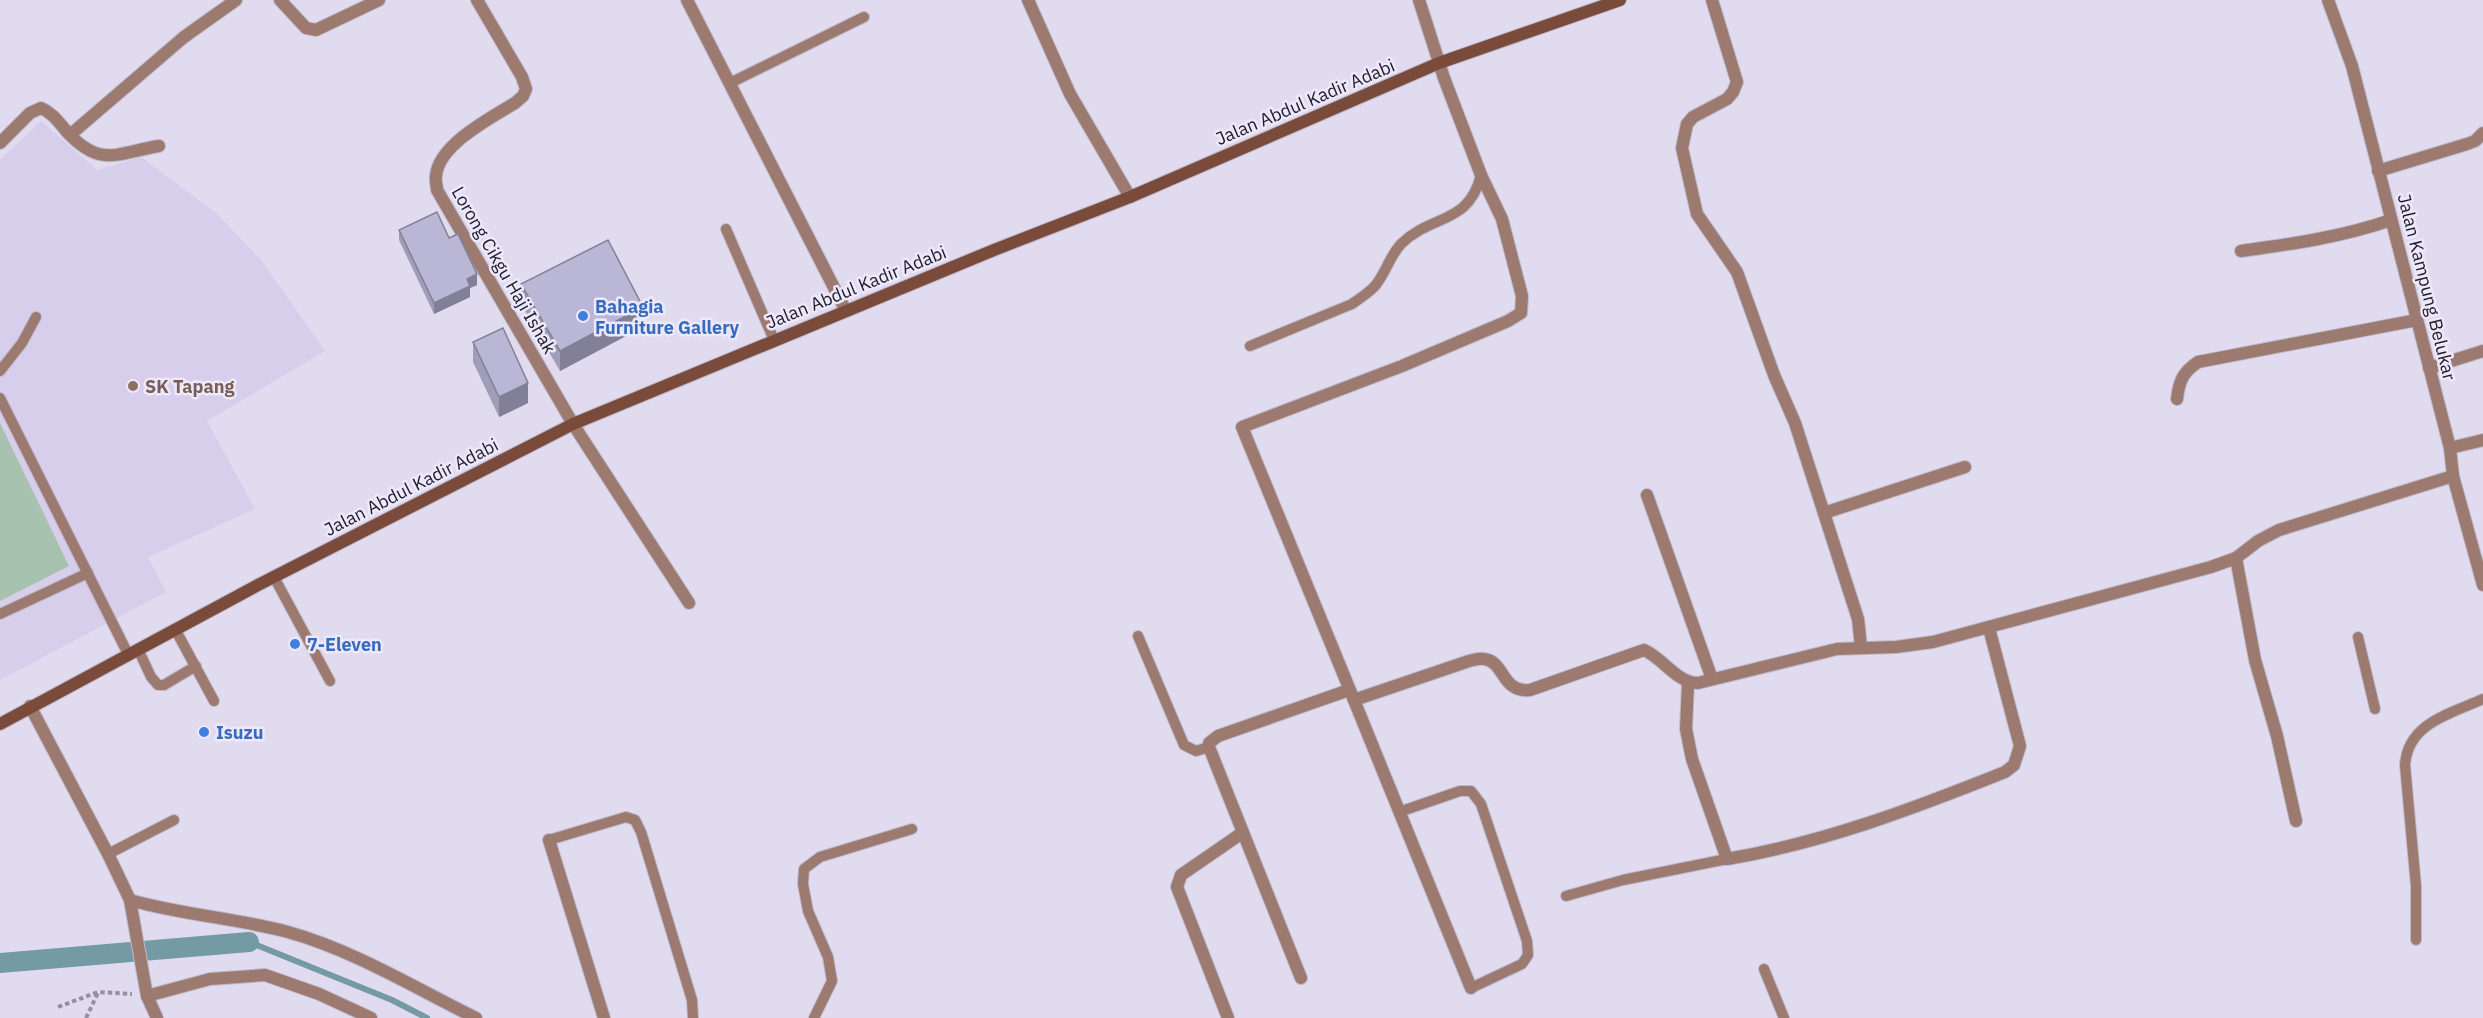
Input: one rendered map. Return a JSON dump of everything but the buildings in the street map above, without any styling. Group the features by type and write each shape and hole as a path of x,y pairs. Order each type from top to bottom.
{"main road":[{"name":"Jalan Abdul Kadir Adabi","path":"0,724 274,577 573,424 774,340 1130,197 1439,63 1620,0"}],"street":[{"path":"70,135 184,37 236,0"},
{"path":"280,0 306,28 316,30 379,0"},
{"name":"Lorong Cikgu Haji Ishak","path":"477,0 522,77 526,88 523,96 462,137 444,156 436,174 437,190 573,424"},
{"path":"687,0 846,311"},
{"path":"1028,0 1070,94 1130,197"},
{"path":"1419,0 1439,63 1481,175 1502,219 1522,296 1521,313 1508,321 1401,366 1242,427 1471,988"},
{"path":"1712,0 1737,82 1727,99 1693,117 1687,124 1682,148 1697,214 1737,272 1774,375 1795,423 1858,619 1861,647"},
{"name":"Jalan Kampung Belukar","path":"2328,0 2352,66 2450,448 2453,476 2483,585"},
{"path":"0,143 30,113 41,108 50,113 87,151 96,155 112,155 159,146"},
{"path":"2379,171 2467,144 2475,141 2483,133"},
{"path":"2241,251 2313,241 2361,231 2391,220"},
{"path":"2177,399 2179,381 2188,369 2198,362 2417,320"},
{"path":"2429,368 2483,351"},
{"path":"573,424 688,603"},
{"path":"2450,448 2483,440"},
{"path":"1824,513 1965,467"},
{"path":"1688,683 1837,649 1896,647 1933,642 1989,628 2236,558 2258,540 2279,530 2453,476"},
{"path":"1647,495 1712,679"},
{"path":"2236,558 2255,660 2277,736 2296,821"},
{"path":"1688,683 1686,729 1692,759 1727,859 1757,854 1859,826 1997,776 2014,765 2020,746 1989,628"},
{"path":"1300,978 1209,747 1209,743 1218,736 1469,660 1485,659 1493,663 1510,685 1520,691 1530,690 1644,650 1656,655 1688,683"},
{"path":"30,706 108,854 131,905 147,996 157,1018"},
{"path":"1228,1018 1177,888 1181,875 1242,834"},
{"path":"549,840 604,1018"},
{"path":"131,905 232,920 288,932 332,947 476,1018"},
{"path":"147,996 210,979 265,975 319,994 371,1018"}],"lane":[{"path":"730,84 864,17"},
{"path":"1250,346 1352,304 1375,286 1387,262 1401,244 1421,229 1462,210 1472,199 1481,175"},
{"path":"726,229 774,340"},
{"path":"0,371 22,343 36,316"},
{"path":"0,398 88,573 133,652 151,677 158,685 164,685 196,666"},
{"path":"0,614 88,573"},
{"path":"274,577 330,681"},
{"path":"176,629 214,701"},
{"path":"1138,636 1184,745 1196,751 1209,747"},
{"path":"2358,637 2375,709"},
{"path":"2416,940 2416,886 2405,765 2406,751 2412,739 2425,727 2483,699"},
{"path":"1399,812 1460,791 1471,791 1480,804 1527,941 1528,955 1522,964 1471,988"},
{"path":"549,840 626,817 635,820 692,1000 693,1018"},
{"path":"108,854 174,820"},
{"path":"814,1018 832,981 828,957 808,911 803,884 804,869 820,857 912,829"},
{"path":"1566,896 1623,880 1727,859"},
{"path":"1764,969 1784,1018"}],"path":[{"path":"58,1007 98,992 147,996"},
{"path":"86,1018 98,992"}],"shaded area":[{"name":"SK Tapang","path":"41,121 97,170 141,157 215,212 262,261 325,351 207,421 255,509 148,557 166,592 0,680 0,160"}],"green space":[{"path":"0,423 69,566 0,601"}],"waterway":[{"path":"249,942 392,1000 427,1018"},
{"path":"0,963 249,942"}],"place":[{"name":"Bahagia Furniture Gallery","path":"583,316"},
{"name":"SK Tapang","path":"133,386"},
{"name":"7-Eleven","path":"295,644"},
{"name":"Isuzu","path":"204,732"}]}
